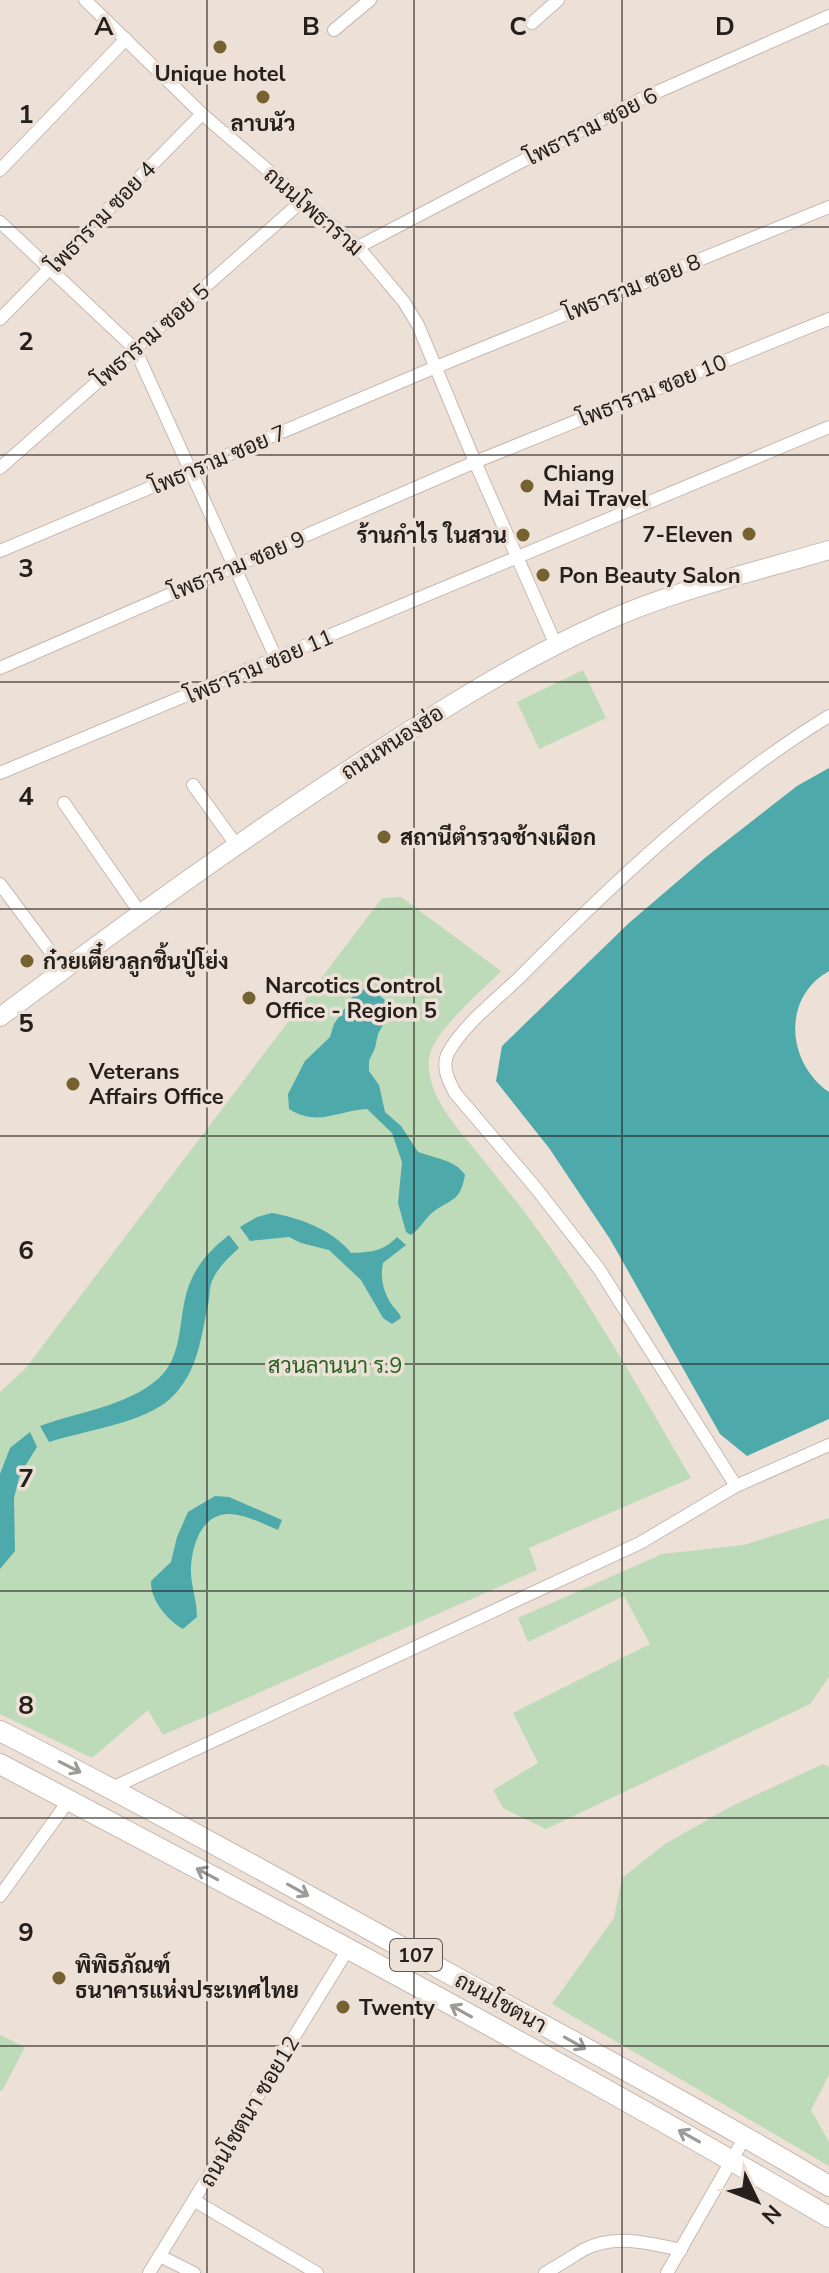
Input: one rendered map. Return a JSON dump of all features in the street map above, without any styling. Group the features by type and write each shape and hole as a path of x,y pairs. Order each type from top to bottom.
{"main road":[{"name":"ถนนหนองฮ่อ","path":"0,1017 315,791 454,702 606,621 660,601 829,550"},
{"name":"ถนนโชตนา","path":"0,1731 112,1788 829,2186"},
{"name":"ถนนโชตนา","path":"0,1764 348,1949 732,2160 829,2217"}],"street":[{"name":"ถนนโพธาราม","path":"85,0 202,114 358,247 410,312 556,645"},
{"path":"334,30 370,0"},
{"path":"532,23 558,0"},
{"name":"โพธาราม ซอย 6","path":"358,247 639,100 829,16"},
{"path":"0,170 126,39"},
{"name":"โพธาราม ซอย 4","path":"0,319 202,114"},
{"name":"โพธาราม ซอย 5","path":"0,468 302,201"},
{"name":"โพธาราม ซอย 8","path":"436,367 829,207"},
{"path":"0,222 135,349 276,658"},
{"name":"โพธาราม ซอย 10","path":"475,462 829,319"},
{"name":"โพธาราม ซอย 7","path":"0,551 436,367"},
{"name":"โพธาราม ซอย 11","path":"0,773 829,427"},
{"name":"โพธาราม ซอย 9","path":"0,668 475,462"},
{"path":"736,1486 599,1269 455,1093 446,1076 447,1055 466,1030 549,945 619,882 735,780 829,716"},
{"path":"193,785 237,846"},
{"path":"64,803 141,914"},
{"path":"0,884 64,970"},
{"path":"112,1788 640,1543 736,1486 829,1445"},
{"path":"0,1896 69,1800"},
{"name":"ถนนโชตนา ซอย12","path":"149,2273 348,1949"},
{"path":"667,2273 745,2137"},
{"path":"195,2201 317,2273"},
{"path":"545,2273 584,2250 612,2240 645,2242 681,2250"},
{"path":"160,2256 194,2273"}],"green space":[{"path":"583,670 606,718 539,749 517,702"},
{"name":"สวนลานนา ร.9","path":"401,897 501,971 448,1025 432,1049 429,1073 438,1100 556,1255 691,1478 529,1548 537,1570 163,1735 148,1710 92,1758 0,1714 0,1392 25,1369 382,898"},
{"path":"829,1518 829,1677 810,1704 546,1829 503,1808 493,1790 538,1763 513,1713 650,1644 624,1596 528,1642 518,1618 662,1554 744,1545"},
{"path":"823,1764 829,1767 829,2075 811,2110 829,2142 829,2166 552,2004 614,1918 622,1878 665,1844 730,1807"},
{"path":"0,2035 25,2047 2,2091 0,2090"}],"water":[{"path":"829,768 829,971 813,983 803,997 795,1031 805,1065 815,1080 829,1092 829,1419 747,1456 720,1434 610,1239 549,1148 496,1081 502,1046 629,923 706,857 797,786"},
{"path":"371,989 390,1004 369,1061 369,1071 379,1085 385,1112 401,1126 418,1152 450,1163 465,1175 458,1195 430,1214 411,1235 406,1232 398,1203 402,1162 392,1133 367,1109 309,1117 289,1109 288,1094 305,1061 330,1037 334,1024 357,990"},
{"path":"272,1213 315,1226 335,1238 351,1253 376,1250 397,1237 406,1245 383,1263 382,1278 388,1297 401,1318 392,1324 383,1318 361,1280 329,1250 289,1237 250,1241 240,1227"},
{"path":"229,1235 239,1248 220,1267 212,1281 196,1358 176,1393 165,1403 140,1416 49,1442 40,1426 133,1395 147,1388 166,1370 178,1341 191,1280 207,1255"},
{"path":"30,1432 37,1447 20,1474 14,1498 15,1551 0,1569 0,1474 10,1448"},
{"path":"215,1496 229,1497 282,1520 278,1530 230,1514 220,1515 204,1526 195,1544 191,1564 197,1617 183,1629 161,1609 153,1595 151,1581 171,1562 188,1512"}],"place":[{"name":"Unique hotel","path":"220,47"},
{"name":"ลาบนัว","path":"263,97"},
{"name":"Chiang Mai Travel","path":"527,486"},
{"name":"7-Eleven","path":"749,534"},
{"name":"ร้านกำไร ในสวน","path":"523,535"},
{"name":"Pon Beauty Salon","path":"543,575"},
{"name":"สถานีตำรวจช้างเผือก","path":"384,837"},
{"name":"ก๋วยเตี๋ยวลูกชิ้นปู่โย่ง","path":"27,961"},
{"name":"Narcotics Control Office - Region 5","path":"249,998"},
{"name":"Veterans Affairs Office","path":"73,1084"},
{"name":"พิพิธภัณฑ์ ธนาคารแห่งประเทศไทย","path":"59,1978"},
{"name":"Twenty","path":"343,2007"}]}
